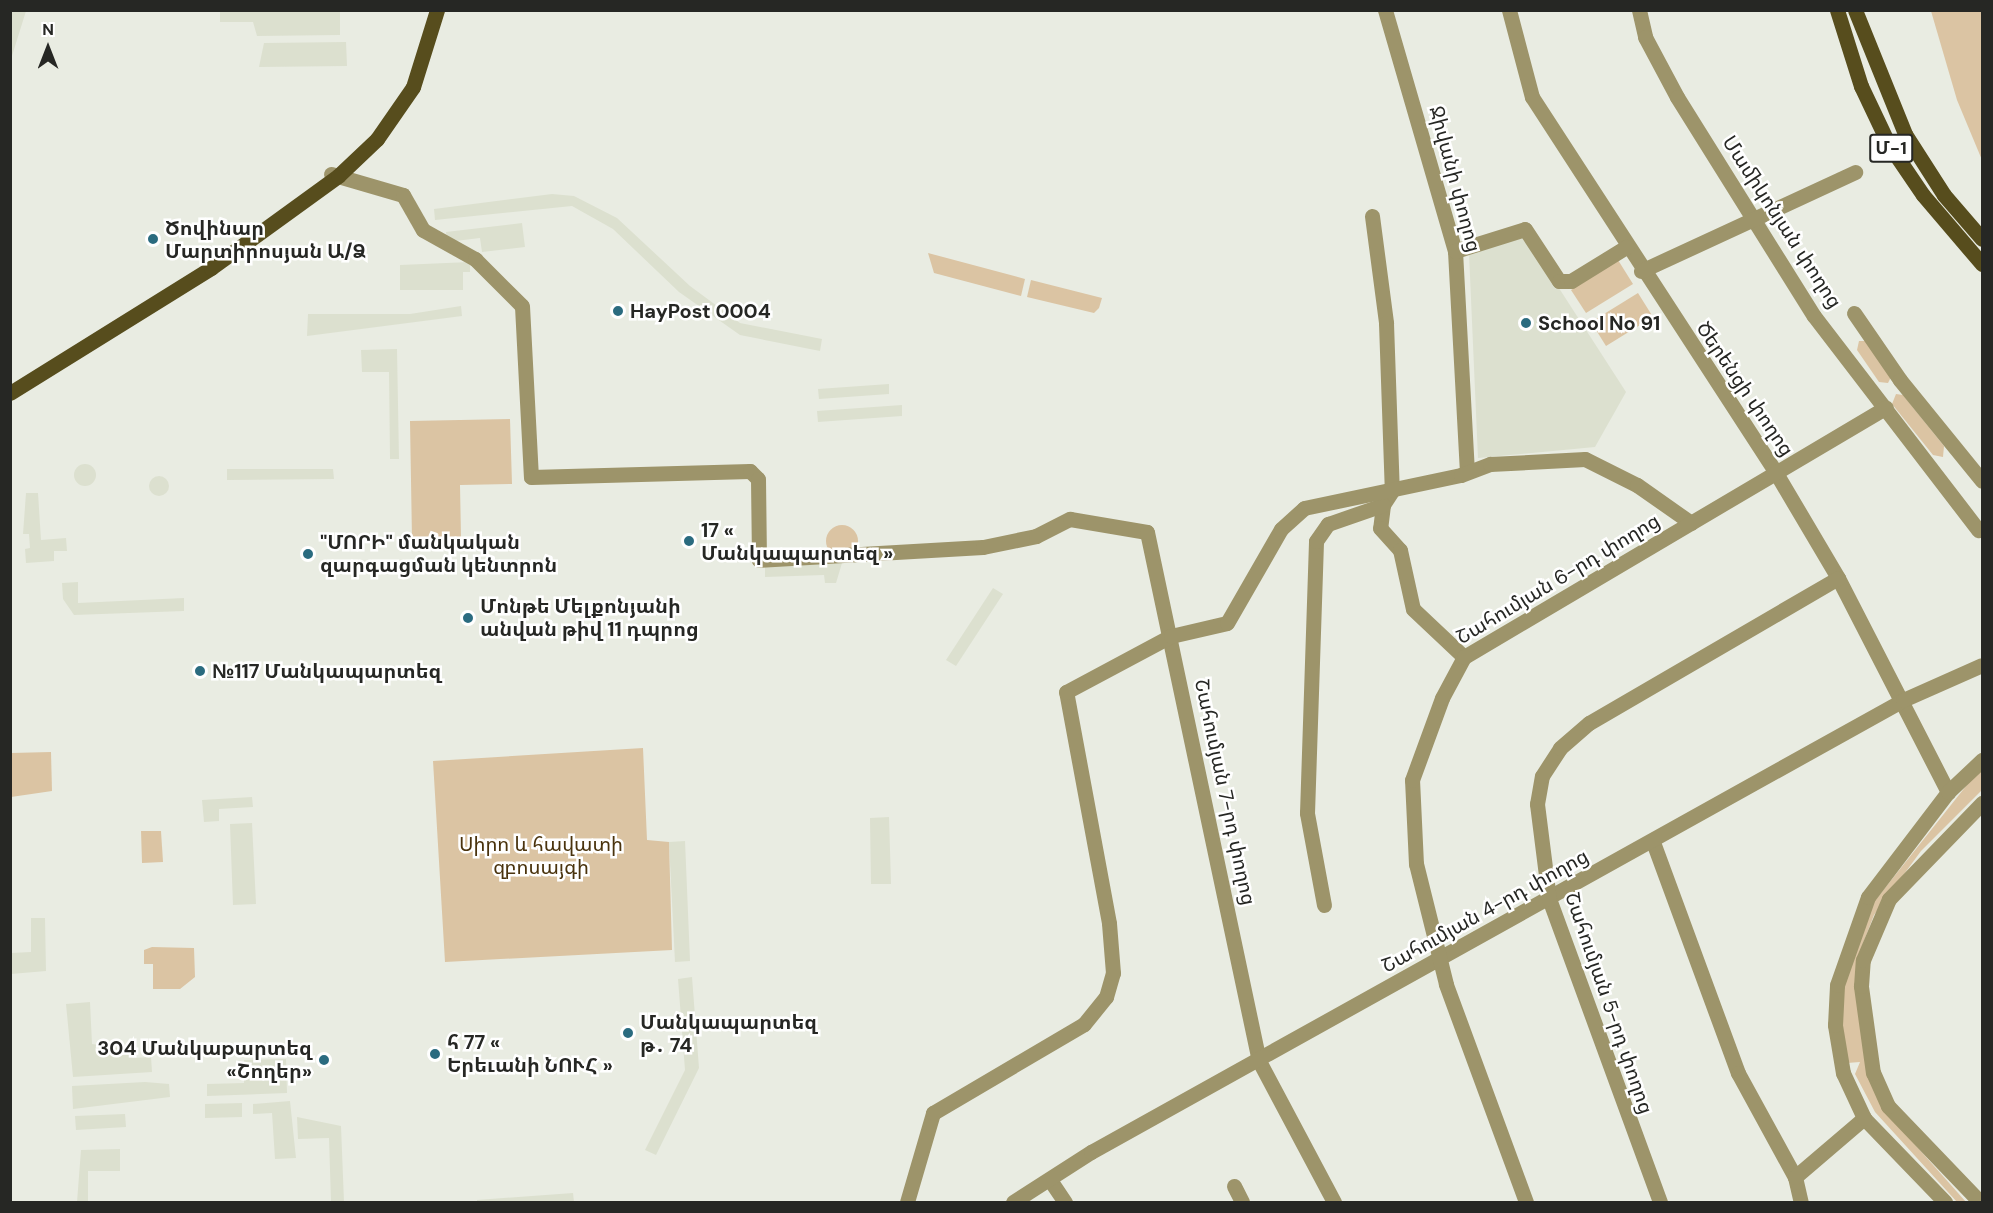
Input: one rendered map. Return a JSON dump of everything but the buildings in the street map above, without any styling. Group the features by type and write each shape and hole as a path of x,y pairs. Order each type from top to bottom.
{"main road":[{"path":"10,385 198,271 334,175 372,135 408,85 430,10"},
{"path":"10,393 211,268 334,175 376,139 413,87 436,10"},
{"name":"Մ-1","path":"1837,10 1861,86 1889,145 1923,195 1983,264"},
{"name":"Մ-1","path":"1855,10 1905,134 1944,195 1983,239"}],"street":[{"name":"Ջիվանի փողոց","path":"1385,10 1455,251 1467,470"},
{"name":"Ծերենցի փողոց","path":"1509,10 1532,97 1641,271 1776,473 1838,579 1903,700 1948,792"},
{"name":"Մամիկոնյան փողոց","path":"1639,10 1645,37 1677,97 1814,316 1938,472 1978,530"},
{"path":"1641,271 1855,172"},
{"name":"Շահումյան 7-րդ փողոց","path":"334,175 404,195 423,230 476,259 522,306 531,477 750,471 758,479 759,560 983,547 1036,536 1070,519 1147,532 1171,636 1259,1061 1334,1203"},
{"path":"1372,216 1386,323 1392,491 1383,505 1380,528 1400,550 1413,609 1464,657"},
{"path":"1455,251 1525,229 1559,281 1571,281 1626,247"},
{"path":"1854,314 1900,380 1960,456 1983,481"},
{"name":"Շահումյան 6-րդ փողոց","path":"1526,1203 1442,961 1416,864 1412,780 1442,699 1464,657 1776,473 1882,402 1900,380"},
{"path":"1938,472 1960,456"},
{"path":"907,1203 933,1113 1084,1024 1106,997 1113,973 1109,923 1066,692 1171,636 1227,623 1281,529 1304,508 1392,491 1467,470 1537,459 1585,459 1637,485 1691,523"},
{"path":"1324,905 1307,813 1316,541 1328,524 1383,505"},
{"name":"Շահումյան 5-րդ փողոց","path":"1660,1203 1549,899 1537,804 1542,776 1560,747 1589,723 1838,579"},
{"name":"Շահումյան 4-րդ փողոց","path":"1013,1203 1259,1061 1442,961 1903,700 1983,665"},
{"path":"1946,1203 1864,1118 1843,1073 1835,1025 1844,955 1868,897 1948,792 1983,760"},
{"path":"1980,1203 1888,1106 1873,1073 1861,986 1863,960 1889,899 1983,803"},
{"path":"1653,842 1738,1073 1795,1177 1801,1203"},
{"path":"1795,1177 1864,1118"},
{"path":"1050,1180 1065,1203"},
{"path":"1234,1186 1242,1203"}],"shaded area":[{"path":"10,11 26,11 11,59"},
{"path":"220,11 340,11 340,35 257,36 253,22 220,22"},
{"path":"346,42 347,66 259,67 264,43"},
{"path":"552,194 574,196 617,218 690,286 740,323 822,339 820,351 740,335 679,292 613,229 572,206 435,220 434,209"},
{"path":"522,223 525,247 482,252 480,238 447,242 446,232"},
{"name":"School No 91","path":"1526,237 1626,392 1595,447 1478,458 1469,253"},
{"path":"470,262 470,272 463,272 463,290 400,290 400,265"},
{"path":"461,306 462,316 307,336 308,314 410,314"},
{"path":"397,349 399,459 390,459 389,372 362,372 361,350"},
{"path":"889,384 889,394 819,399 818,389"},
{"path":"902,405 902,416 818,422 817,411"},
{"path":"85,464 93,467 96,475 93,483 85,486 77,483 74,475 77,467"},
{"path":"227,469 333,469 334,479 227,480"},
{"path":"159,476 166,479 169,486 166,493 159,496 152,493 149,486 152,479"},
{"path":"26,493 38,493 41,540 66,538 67,551 54,551 54,561 26,563 25,549 30,548 29,534 23,534"},
{"path":"842,563 836,583 825,583 824,575 765,577 765,566"},
{"path":"78,582 78,603 184,598 184,611 74,615 63,599 62,583"},
{"path":"993,588 1003,594 956,666 946,660"},
{"path":"252,797 253,807 219,809 219,821 204,822 202,800"},
{"path":"889,817 891,884 871,884 870,818"},
{"path":"252,823 256,904 233,905 230,824"},
{"path":"685,841 690,961 675,962 669,842"},
{"path":"31,918 45,918 46,971 11,974 11,953 31,952"},
{"path":"692,977 699,1068 656,1155 645,1150 685,1070 678,979"},
{"path":"90,1002 92,1044 131,1050 132,1058 151,1057 152,1072 73,1077 66,1004"},
{"path":"286,1059 287,1093 207,1096 207,1084 244,1083 244,1060"},
{"path":"145,1082 169,1084 170,1097 73,1109 72,1086"},
{"path":"290,1101 296,1158 275,1159 272,1113 253,1114 253,1104"},
{"path":"242,1103 242,1117 205,1118 205,1104"},
{"path":"125,1114 126,1127 76,1130 75,1116"},
{"path":"297,1117 341,1126 344,1202 331,1202 329,1138 298,1139"},
{"path":"120,1149 120,1171 88,1171 88,1202 77,1202 81,1150"},
{"path":"573,1193 574,1202 477,1202 477,1200"}],"green space":[{"path":"1931,11 1982,11 1982,160 1957,100"},
{"path":"928,253 1025,279 1021,296 934,273"},
{"path":"1618,260 1633,284 1586,313 1571,290"},
{"path":"1031,280 1102,298 1099,308 1094,313 1027,297"},
{"path":"1638,293 1653,317 1606,346 1591,322"},
{"path":"1859,341 1866,341 1891,377 1888,383 1879,382 1857,350"},
{"path":"1896,394 1903,395 1944,446 1943,457 1933,455 1892,404"},
{"path":"510,419 512,484 460,485 461,538 412,539 410,421"},
{"path":"842,525 853,530 858,541 853,552 842,557 831,552 826,541 831,530"},
{"name":"Սիրո և հավատի զբոսայգի","path":"643,748 647,840 669,842 672,950 445,962 433,761"},
{"path":"51,752 52,791 11,797 11,753"},
{"path":"1982,766 1982,790 1921,851 1874,915 1862,946 1857,991 1867,1075 1894,1121 1966,1202 1957,1202 1875,1112 1855,1074 1860,1062 1847,1063 1838,1019 1841,982 1873,903"},
{"path":"141,831 161,831 163,862 142,863"},
{"path":"152,947 194,948 195,977 180,989 153,989 153,964 144,964 144,950"}],"place":[{"name":"Ծովինար Մարտիրոսյան Ա/Ձ","path":"153,239"},
{"name":"HayPost 0004","path":"618,311"},
{"name":"School No 91","path":"1526,323"},
{"name":"17 « Մանկապարտեզ »","path":"689,541"},
{"name":"\"ՄՈՐԻ\" մանկական զարգացման կենտրոն","path":"308,554"},
{"name":"Մոնթե Մելքոնյանի անվան թիվ 11 դպրոց","path":"468,618"},
{"name":"№117 Մանկապարտեզ","path":"200,671"},
{"name":"Մանկապարտեզ թ․ 74","path":"628,1033"},
{"name":"հ 77 « Երեւանի ՆՈՒՀ »","path":"435,1054"},
{"name":"304 Մանկաpարտեզ «Շողեր»","path":"324,1060"}]}
